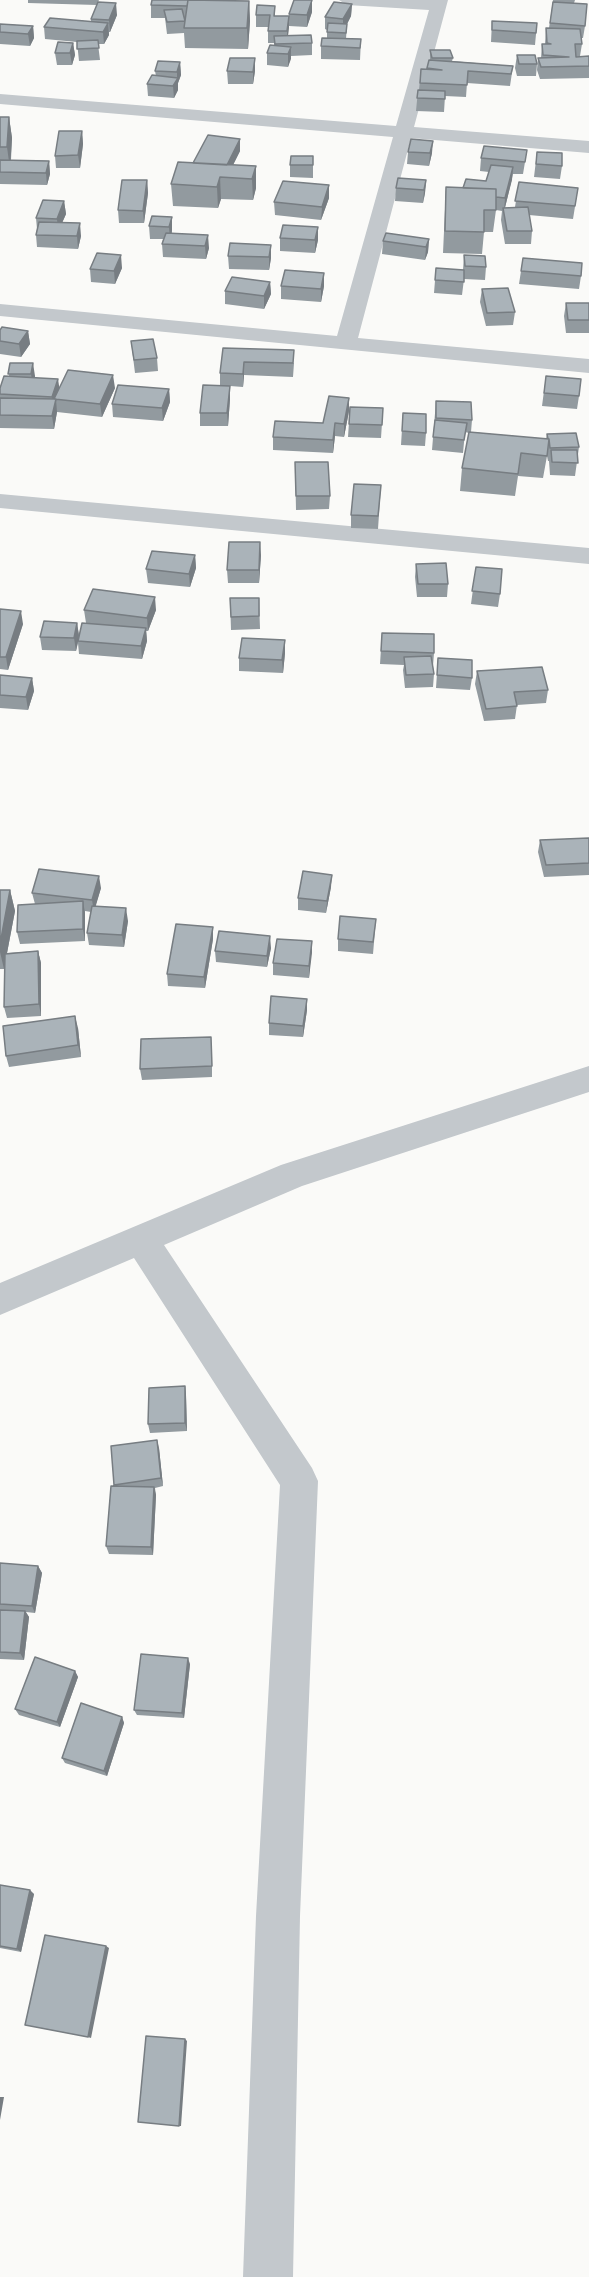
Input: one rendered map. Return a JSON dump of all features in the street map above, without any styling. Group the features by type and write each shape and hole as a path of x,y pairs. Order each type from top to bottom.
{"street":[{"path":"346,342 439,3 347,0"},
{"path":"0,99 589,147"},
{"path":"0,310 589,366"},
{"path":"0,501 589,556"},
{"path":"0,1299 292,1175 589,1079"},
{"path":"141,1239 299,1480 278,1916 268,2277"}],"building":[{"path":"152,0 188,0 187,6 151,5"},
{"path":"188,0 249,1 247,28 184,28"},
{"path":"294,0 312,0 307,15 289,14"},
{"path":"98,2 116,3 109,20 91,19"},
{"path":"334,2 352,4 343,19 325,17"},
{"path":"553,2 587,4 585,26 550,23"},
{"path":"257,5 275,6 274,16 289,16 287,31 268,31 270,15 256,15"},
{"path":"182,9 185,21 167,22 164,10"},
{"path":"50,18 108,23 103,32 44,27"},
{"path":"492,21 537,23 536,33 492,30"},
{"path":"328,23 347,24 346,33 327,32"},
{"path":"0,24 33,26 28,34 0,32"},
{"path":"546,28 580,29 582,44 575,44 576,57 589,56 589,66 541,67 538,58 569,57 543,55 542,44 551,44 547,43"},
{"path":"311,35 312,43 275,44 274,36"},
{"path":"322,38 361,39 360,48 321,46"},
{"path":"98,40 99,48 77,49 77,41"},
{"path":"58,42 73,43 70,53 55,53"},
{"path":"270,45 291,47 288,54 267,53"},
{"path":"430,50 450,50 453,58 432,58"},
{"path":"517,55 535,55 537,64 519,64"},
{"path":"230,58 255,58 253,72 227,71"},
{"path":"429,60 513,66 511,74 468,71 467,85 420,83 421,69 442,70 427,68"},
{"path":"158,61 180,62 177,72 155,71"},
{"path":"152,75 178,78 173,86 147,84"},
{"path":"418,90 445,91 445,99 417,98"},
{"path":"0,117 9,117 7,147 0,147"},
{"path":"59,131 82,131 78,155 55,156"},
{"path":"208,135 240,139 227,165 193,163"},
{"path":"411,139 433,141 430,153 408,152"},
{"path":"484,146 527,150 525,162 481,158"},
{"path":"537,152 562,153 562,166 536,164"},
{"path":"291,156 313,156 313,165 290,165"},
{"path":"0,160 49,161 46,173 0,172"},
{"path":"178,162 256,166 252,179 220,177 217,187 171,184"},
{"path":"491,165 513,167 505,198 496,197 496,189 463,188 466,179 486,181"},
{"path":"398,178 426,180 424,190 396,188"},
{"path":"122,180 147,180 143,211 118,210"},
{"path":"283,181 329,185 322,207 274,202"},
{"path":"519,182 578,188 575,206 515,201"},
{"path":"446,187 496,189 496,210 484,210 484,232 445,231"},
{"path":"43,200 64,201 57,219 36,218"},
{"path":"528,207 532,231 507,231 503,208"},
{"path":"152,216 172,217 169,227 149,226"},
{"path":"39,222 80,223 77,236 36,235"},
{"path":"283,225 318,227 315,240 280,238"},
{"path":"166,233 208,235 205,246 162,244"},
{"path":"386,233 429,239 426,247 383,241"},
{"path":"230,243 271,245 269,257 228,256"},
{"path":"97,253 121,255 114,271 90,269"},
{"path":"464,255 485,256 486,267 465,266"},
{"path":"523,258 582,263 581,276 521,271"},
{"path":"436,268 464,270 464,282 435,280"},
{"path":"285,270 324,273 321,289 281,286"},
{"path":"232,277 270,282 264,296 225,291"},
{"path":"508,288 515,312 487,313 482,289"},
{"path":"566,303 589,303 589,320 568,320"},
{"path":"2,327 28,331 19,344 0,341"},
{"path":"153,339 157,358 134,360 131,341"},
{"path":"223,348 294,350 293,363 244,362 243,374 220,373"},
{"path":"10,363 33,363 31,374 8,374"},
{"path":"68,370 113,375 100,404 54,399"},
{"path":"4,376 58,379 52,397 0,394"},
{"path":"546,376 581,379 579,396 544,393"},
{"path":"118,385 169,389 162,408 112,404"},
{"path":"203,385 230,386 227,413 200,413"},
{"path":"329,396 349,398 344,424 335,423 333,440 273,437 275,421 323,423"},
{"path":"0,398 56,399 52,416 0,415"},
{"path":"436,401 471,402 472,420 436,418"},
{"path":"350,407 383,408 382,425 349,424"},
{"path":"403,413 426,414 426,433 402,431"},
{"path":"435,420 467,423 464,440 433,437"},
{"path":"469,432 549,439 547,456 521,453 518,474 462,468"},
{"path":"576,433 579,447 550,448 547,434"},
{"path":"551,450 577,450 578,463 552,462"},
{"path":"295,462 328,462 330,496 296,496"},
{"path":"354,484 381,485 378,516 351,515"},
{"path":"229,542 260,542 259,570 227,570"},
{"path":"152,551 195,555 189,574 146,569"},
{"path":"446,563 448,584 418,584 416,564"},
{"path":"476,567 502,569 500,594 472,591"},
{"path":"93,589 155,597 147,618 84,610"},
{"path":"230,598 259,598 259,616 231,617"},
{"path":"0,609 21,611 6,657 0,657"},
{"path":"44,621 77,623 74,638 40,637"},
{"path":"82,623 146,628 141,646 78,641"},
{"path":"382,633 434,634 434,653 381,651"},
{"path":"242,638 285,640 282,660 239,658"},
{"path":"431,656 434,674 406,675 404,657"},
{"path":"438,658 472,660 472,678 437,675"},
{"path":"542,667 548,690 514,692 517,706 486,709 477,671"},
{"path":"0,675 32,678 26,697 0,695"},
{"path":"589,838 589,863 546,865 540,840"},
{"path":"39,869 99,876 92,900 32,893"},
{"path":"303,871 332,875 327,901 298,898"},
{"path":"0,890 10,890 0,944"},
{"path":"83,901 83,929 17,932 18,905"},
{"path":"92,906 126,908 122,935 87,933"},
{"path":"340,916 376,919 373,942 338,939"},
{"path":"176,924 213,927 204,977 167,974"},
{"path":"219,931 270,936 267,956 215,951"},
{"path":"277,939 312,941 309,966 273,963"},
{"path":"38,951 39,1004 4,1007 5,954"},
{"path":"271,996 307,999 303,1026 269,1023"},
{"path":"75,1016 78,1045 6,1056 3,1026"},
{"path":"211,1037 212,1066 140,1069 141,1039"},
{"path":"185,1386 185,1423 148,1424 149,1388"},
{"path":"157,1440 161,1478 114,1485 111,1446"},
{"path":"111,1486 154,1487 151,1547 106,1546"},
{"path":"0,1563 38,1566 32,1606 0,1604"},
{"path":"0,1610 25,1611 20,1653 0,1652"},
{"path":"141,1654 188,1658 182,1713 134,1710"},
{"path":"35,1657 75,1671 57,1722 15,1709"},
{"path":"81,1703 122,1717 104,1771 62,1758"},
{"path":"0,1885 30,1890 17,1949 0,1946"},
{"path":"45,1935 106,1946 88,2037 25,2025"},
{"path":"146,2036 185,2039 179,2126 138,2122"}]}
